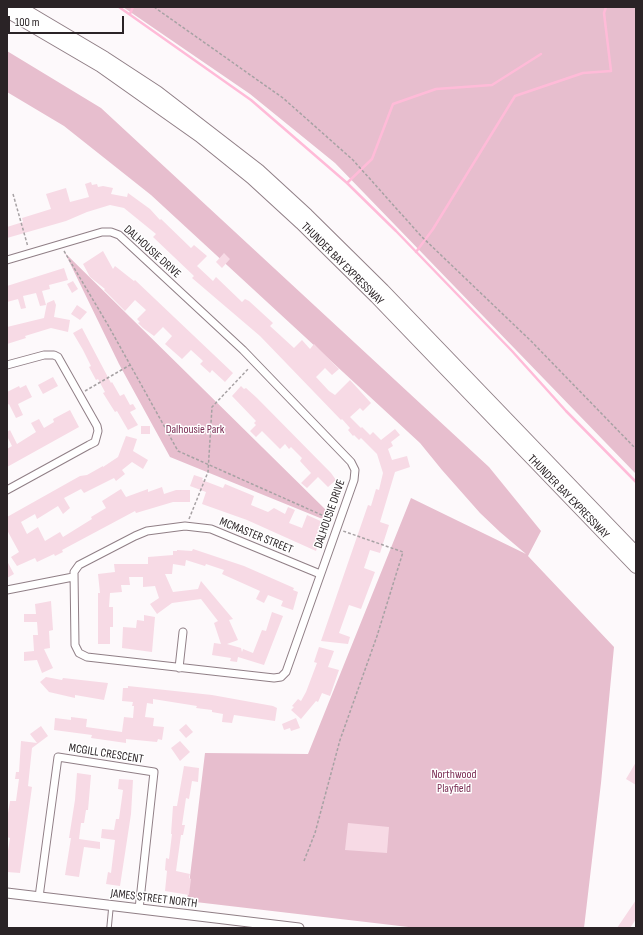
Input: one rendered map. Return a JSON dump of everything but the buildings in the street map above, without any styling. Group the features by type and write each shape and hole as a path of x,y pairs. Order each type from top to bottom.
{"highway":[{"name":"THUNDER BAY EXPRESSWAY","path":"19,7 99,54 157,92 258,170 307,215 383,290 636,553"},
{"name":"THUNDER BAY EXPRESSWAY","path":"7,11 101,66 200,136 252,178 301,223 376,297 636,567"}],"street":[{"name":"DALHOUSIE DRIVE","path":"7,260 102,232 111,232 119,235 255,362 354,466 355,475 338,526 286,672 281,677 274,678 179,668 88,657 78,653 75,645 73,577"},
{"path":"7,365 44,355 54,355 61,361 97,426 97,437 95,442 7,490"},
{"name":"MCMASTER STREET","path":"73,577 74,572 79,565 135,536 159,528 185,526 211,529 224,533 320,574"},
{"path":"7,590 73,577"},
{"path":"179,668 183,632"},
{"name":"MCGILL CRESCENT","path":"39,897 58,758 154,772 139,909"},
{"name":"JAMES STREET NORTH","path":"7,893 298,928"}],"lane":[{"path":"109,928 111,906"}],"path":[{"path":"154,7 284,98 353,160 421,236 530,341 636,448"},
{"path":"13,194 30,253"},
{"path":"60,244 178,451 338,526 404,552 378,636 340,740 315,833 304,861"},
{"path":"185,526 210,465 212,407 255,362"},
{"path":"80,395 130,365"}],"green space":[{"path":"123,7 636,7 636,474 335,163 250,94"},
{"name":"Northwood Playfield","path":"7,51 101,108 489,467 541,531 528,556 614,647 601,783 584,928 417,928 187,901 205,753 308,754 411,498 526,554 480,513 420,443 151,195 64,126 7,92"},
{"name":"Dalhousie Park","path":"65,253 328,512 325,520 170,457 119,364"}],"waterway":[{"path":"119,7 251,100 347,183 396,231 512,351 566,411 636,482"},
{"path":"130,14 133,7"},
{"path":"416,252 433,229 515,96 583,73 611,71 604,13 606,7"},
{"path":"347,183 372,159 393,104 436,89 492,85 541,54"}]}
